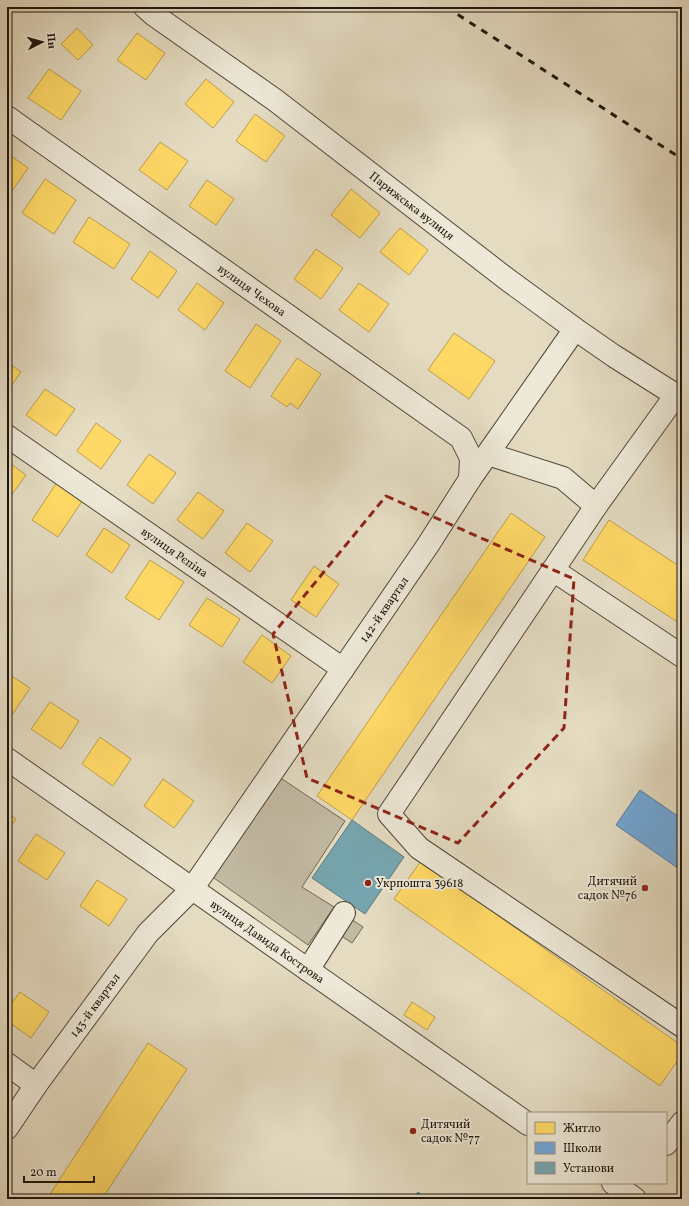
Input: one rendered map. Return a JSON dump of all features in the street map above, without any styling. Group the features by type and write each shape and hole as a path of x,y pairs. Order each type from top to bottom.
{"street":[{"name":"Парижська вулиця","path":"145,7 154,15 275,100 575,330 679,397"},
{"name":"вулиця Чехова","path":"7,117 461,438 471,458 470,480"},
{"name":"142-й квартал","path":"192,889 428,545 470,480 575,330"},
{"path":"679,397 596,506 388,814 419,848 682,1026"},
{"name":"вулиця Рєпіна","path":"7,436 343,669"},
{"path":"488,454 563,478 596,506"},
{"path":"553,570 682,656"},
{"name":"вулиця Давида Кострова","path":"7,759 527,1123"},
{"name":"143-й квартал","path":"7,1128 36,1085 148,933 192,889"},
{"path":"308,970 344,913"},
{"path":"7,1064 36,1085"},
{"path":"667,1143 682,1123"}],"highlighted area":[{"path":"386,496 574,579 564,728 458,843 307,778 273,634"}],"shaded area":[{"path":"276,775 345,821 302,887 334,907 308,945 207,873"},
{"path":"348,917 363,927 352,943 337,933"}],"building: Житло":[{"path":"77,28 93,45 78,60 61,44"},
{"path":"137,33 165,53 146,80 117,60"},
{"path":"49,69 81,91 61,120 28,98"},
{"path":"206,79 234,102 213,128 185,104"},
{"path":"255,114 285,136 266,162 236,141"},
{"path":"160,142 188,161 167,190 139,170"},
{"path":"7,153 28,168 7,198"},
{"path":"45,179 76,200 54,234 22,213"},
{"path":"207,180 234,199 216,225 189,206"},
{"path":"351,189 380,213 360,238 331,215"},
{"path":"89,217 130,244 114,269 73,242"},
{"path":"400,228 428,250 409,275 380,252"},
{"path":"316,249 343,268 321,299 294,279"},
{"path":"150,251 177,271 158,298 131,279"},
{"path":"197,283 224,303 205,330 178,310"},
{"path":"359,283 389,304 369,332 339,310"},
{"path":"256,324 281,341 250,388 225,371"},
{"path":"454,333 495,361 469,399 428,370"},
{"path":"297,358 321,374 298,409 290,403 287,407 271,396"},
{"path":"7,362 21,372 7,392"},
{"path":"45,389 75,409 56,436 26,415"},
{"path":"96,423 121,441 101,469 77,451"},
{"path":"149,454 176,473 153,504 127,485"},
{"path":"7,461 26,475 8,500 7,500"},
{"path":"59,479 85,497 58,537 32,520"},
{"path":"198,492 224,511 203,539 177,520"},
{"path":"511,513 545,537 352,820 317,796"},
{"path":"609,520 682,568 682,625 583,560"},
{"path":"247,523 273,541 250,572 225,553"},
{"path":"104,528 130,545 112,573 86,555"},
{"path":"150,560 184,582 159,620 125,598"},
{"path":"314,566 339,584 316,617 291,600"},
{"path":"207,598 240,619 222,647 189,625"},
{"path":"262,635 291,656 272,683 243,662"},
{"path":"7,673 30,688 12,715 7,712"},
{"path":"50,702 79,721 61,749 31,729"},
{"path":"100,737 131,759 113,786 82,764"},
{"path":"163,779 194,801 174,828 144,806"},
{"path":"7,813 16,819 7,832"},
{"path":"36,834 65,853 47,880 18,861"},
{"path":"421,861 682,1046 682,1054 660,1086 394,899"},
{"path":"97,880 127,899 109,926 80,906"},
{"path":"20,992 49,1012 31,1038 7,1021 7,1009"},
{"path":"412,1002 435,1017 427,1030 404,1015"},
{"path":"148,1043 187,1069 102,1199 47,1199"}],"building: Школи":[{"path":"640,790 682,819 682,871 616,825"},
{"path":"418,1192 428,1199 412,1199"}],"building: Установи":[{"path":"352,820 404,857 365,914 312,878"}],"railway":[{"path":"446,7 682,159"}],"place":[{"name":"Укрпошта 39618","path":"368,883"},
{"name":"Дитячий садок №76","path":"645,888"},
{"name":"Дитячий садок №77","path":"413,1131"}]}
